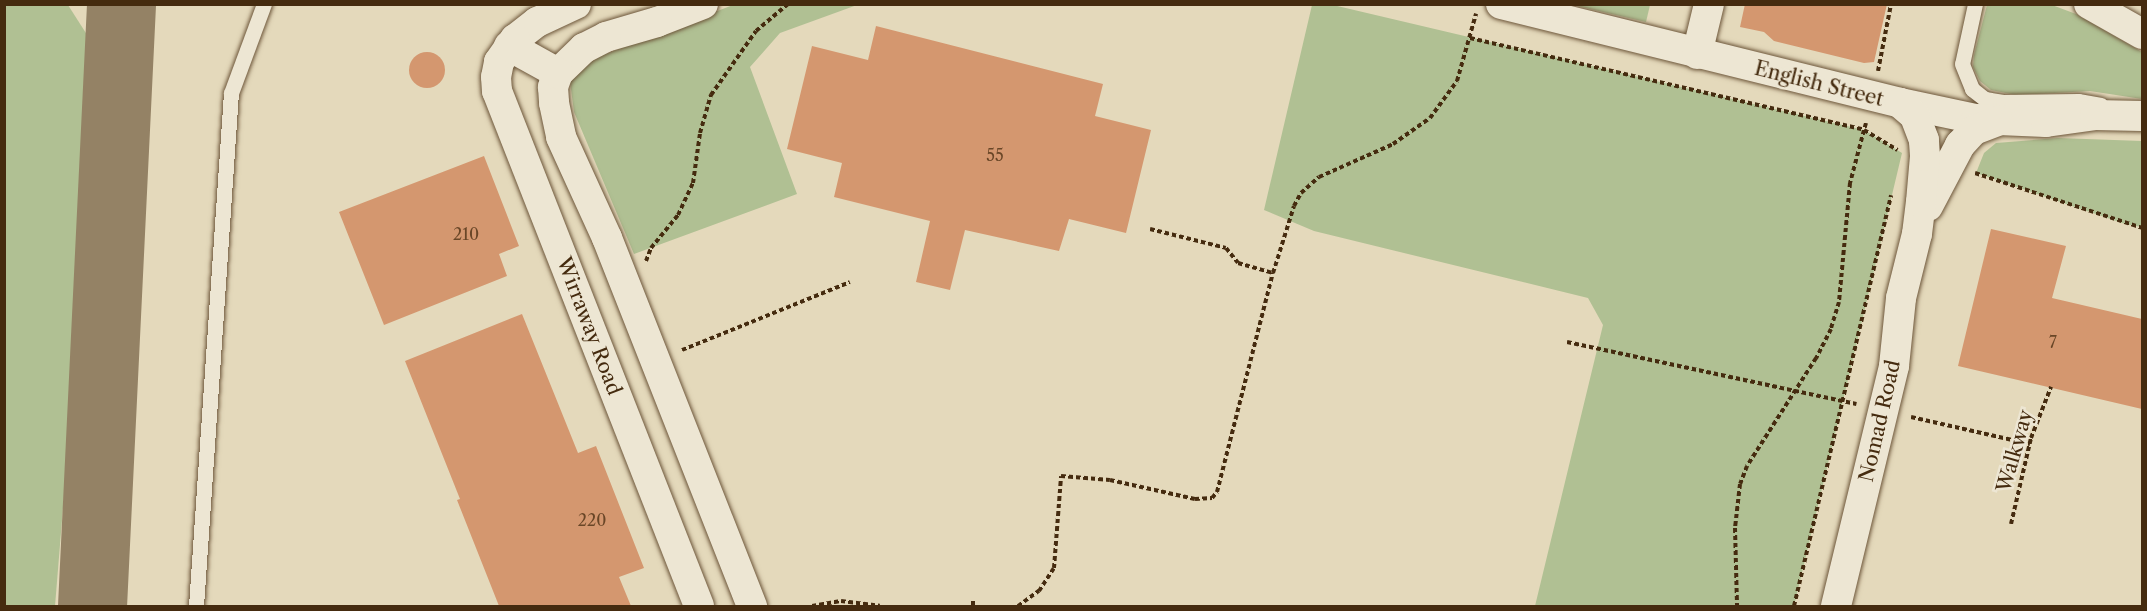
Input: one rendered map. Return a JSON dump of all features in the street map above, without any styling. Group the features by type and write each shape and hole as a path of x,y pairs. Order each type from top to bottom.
{"street":[{"path":"558,73 509,46 537,22 576,4"},
{"path":"703,4 657,22 606,37 584,48 558,73 553,87 559,131 616,260 752,606"},
{"name":"English Street","path":"1501,4 1900,103 1998,122 2046,122 2095,115 2142,116"},
{"path":"1697,54 1709,4"},
{"path":"2089,4 2142,34"},
{"name":"Wirraway Road","path":"509,46 497,70 497,92 699,606"},
{"name":"Nomad Road","path":"1836,606 1894,366 1901,298 1917,234 1925,163 1924,140 1915,116 1900,103"},
{"name":"Nomad Road","path":"1917,234 1937,186 1960,145 1974,130 1998,122"},
{"path":"569,276 616,260"}],"lane":[{"path":"196,606 231,93 264,4"},
{"path":"1975,4 1962,64 1969,85 1981,96 2014,103 2089,102 2142,116"}],"path":[{"path":"646,267 648,253 678,215 693,183 700,133 711,95 756,31 777,10 788,4"},
{"path":"1018,606 1039,591 1054,568 1061,476 1110,480 1195,499 1212,498 1217,492 1287,223 1301,193 1319,177 1393,144 1430,118 1457,81 1478,4"},
{"path":"1470,38 1864,130 1856,151 1850,183 1839,302 1831,329 1747,466 1740,484 1735,528 1737,606"},
{"path":"1794,606 1893,187"},
{"path":"1150,229 1227,248 1238,263 1273,273"},
{"path":"682,350 850,282"},
{"path":"678,340 687,362"},
{"path":"1567,342 1841,400 2030,444"},
{"name":"Walkway","path":"2011,524 2030,444 2051,387"},
{"path":"812,606 841,601 880,606"}],"green space":[{"path":"1650,4 1646,22 1573,5"},
{"path":"4,5 68,5 91,41 77,336 55,606 5,606"},
{"path":"733,5 857,5 780,33 750,67 797,194 634,254 574,112 570,82 575,72 590,60"},
{"path":"1312,5 1333,5 1864,130 1902,153 1794,606 1535,606 1603,325 1588,298 1314,231 1264,210"},
{"path":"1987,5 2052,5 2076,14 2142,52 2142,99 2090,91 2016,95 1991,90 1980,81 1973,67"},
{"path":"2058,138 2142,141 2142,227 2125,224 1976,173 1984,153 1996,143"}],"building":[{"path":"1745,4 1887,4 1874,62 1864,63 1774,41 1764,32 1740,27"},
{"path":"876,26 1103,84 1095,116 1151,130 1126,233 1069,219 1059,251 965,230 950,290 916,282 930,221 834,197 842,163 787,149 812,46 868,60"},
{"path":"427,52 440,57 445,70 440,83 427,88 414,83 409,70 414,57"},
{"path":"484,156 519,246 499,254 507,276 384,325 339,212"},
{"path":"1991,229 2066,246 2052,298 2142,319 2142,409 1958,366"},
{"path":"522,314 578,453 596,446 644,568 619,577 631,606 499,606 457,500 460,499 405,361"}],"taxiway":[{"path":"92,606 121,4"}]}
